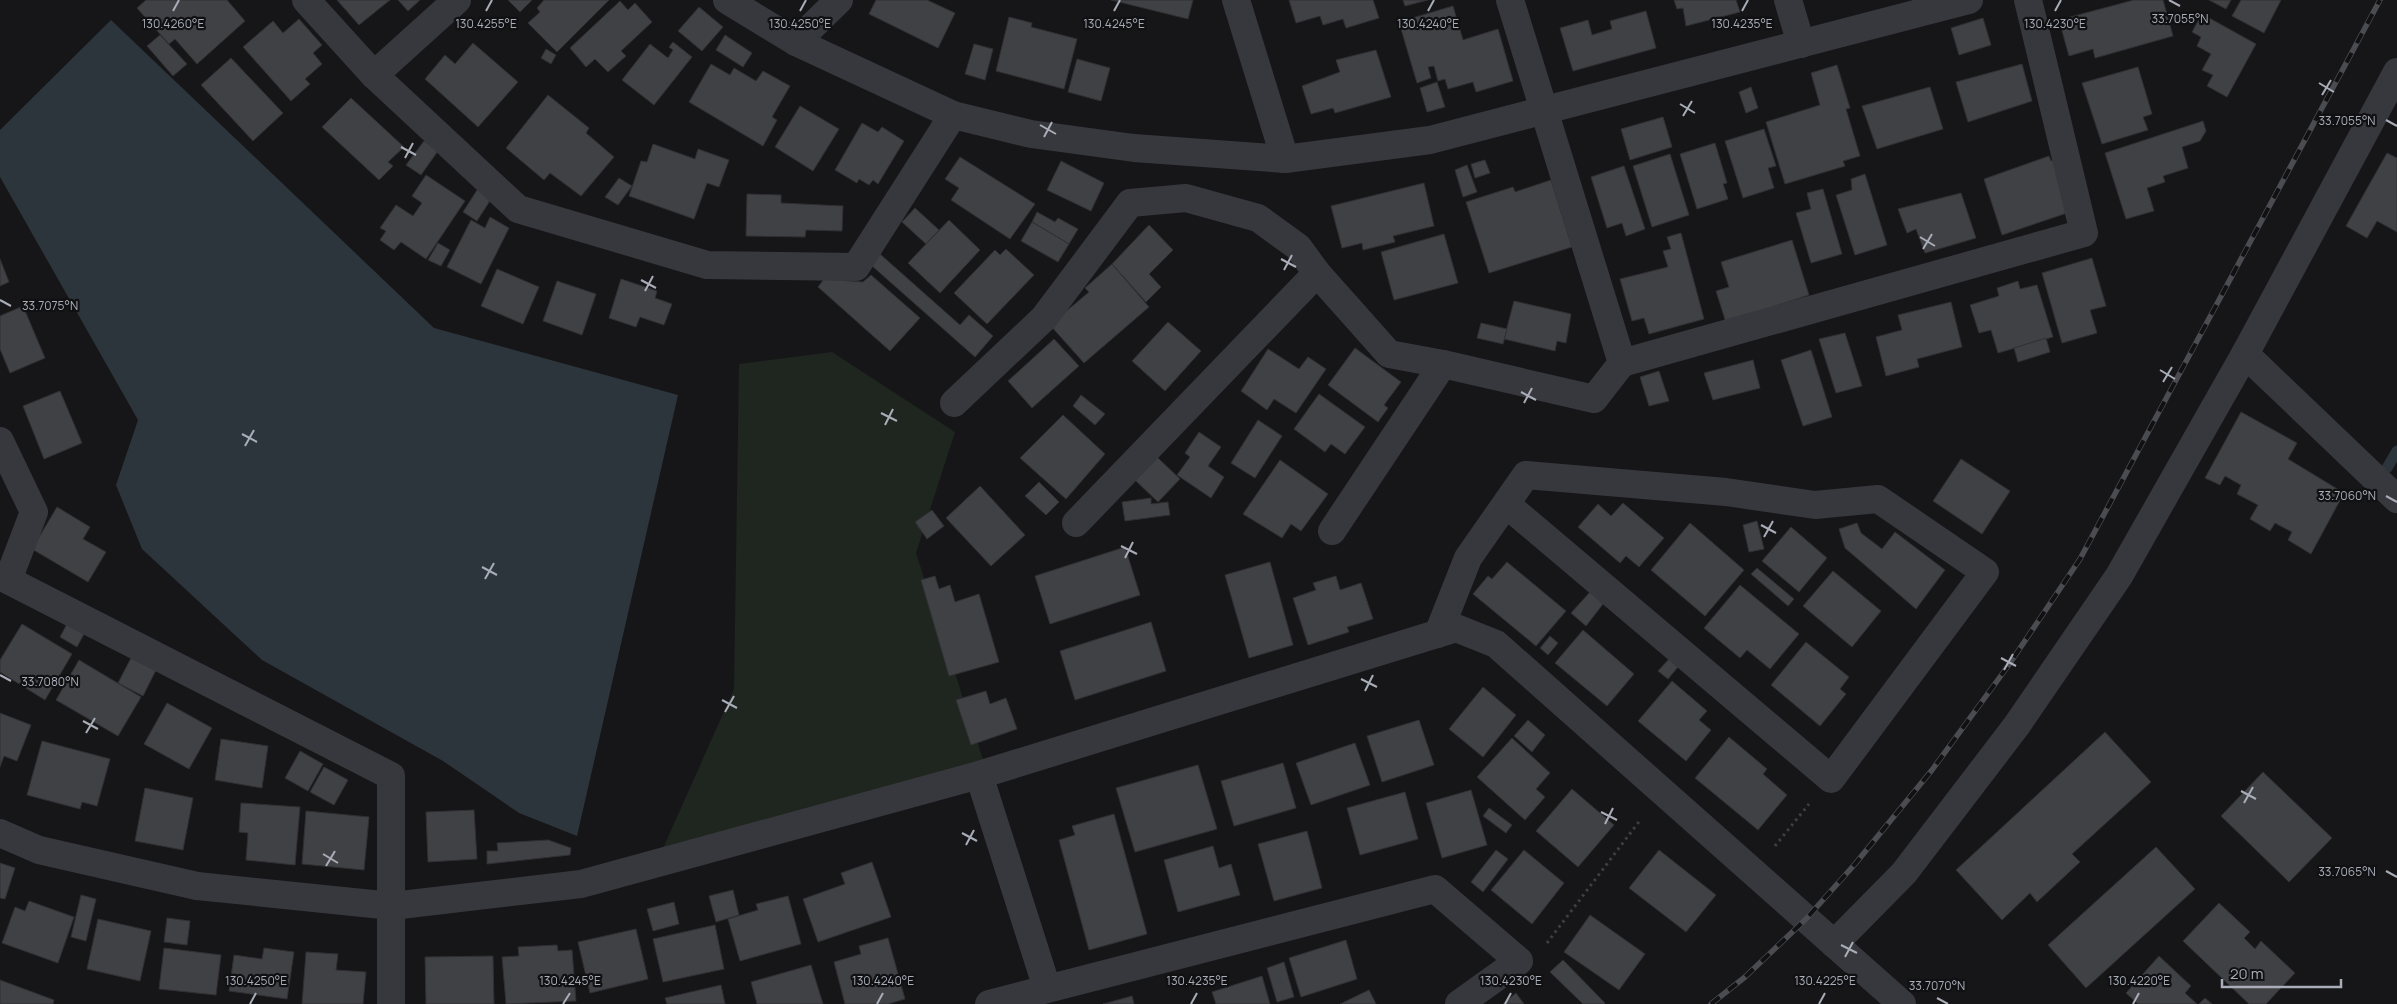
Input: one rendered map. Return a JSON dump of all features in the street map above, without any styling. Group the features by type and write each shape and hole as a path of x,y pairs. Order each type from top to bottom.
{"street":[{"path":"306,0 374,75 518,209 707,265 856,267 953,115"},
{"path":"374,75 457,0"},
{"path":"727,0 796,42 953,115 1031,134 1125,147 1285,159 1430,140 1969,0"},
{"path":"796,42 839,0"},
{"path":"1236,0 1285,159"},
{"path":"1510,0 1622,363"},
{"path":"1788,0 1801,44"},
{"path":"954,403 1044,318 1130,203 1186,198 1258,218 1298,247 1317,272 1389,354 1443,364 1594,399 1622,363 2084,233 2028,0"},
{"path":"1834,944 1904,873 2017,725 2119,576 2244,354 2397,72"},
{"path":"1076,523 1317,272"},
{"path":"2244,354 2397,499"},
{"path":"1332,531 1443,364"},
{"path":"0,440 34,512 4,578 391,776 391,1004"},
{"path":"1438,634 1468,558 1526,475 1726,492 1815,505 1878,499 1985,572 1830,779 1506,504"},
{"path":"0,834 39,850 197,886 392,906 581,884 979,775 1456,628 1496,644 1902,1004"},
{"path":"979,775 1047,988"},
{"path":"989,1004 1435,889 1519,961 1459,1004"}],"path":[{"path":"1754,872 1830,779"},
{"path":"1519,961 1546,944 1662,791"}],"shaded area":[{"path":"111,20 434,328 678,395 577,836 519,813 443,761 262,660 142,549 116,485 138,420 0,177 0,130"},
{"path":"832,352 955,432 916,553 989,778 652,873 734,689 739,364"}],"building":[{"path":"146,0 227,0 245,21 197,64 175,39 169,44 137,8"},
{"path":"337,0 390,0 359,25"},
{"path":"398,0 420,0 408,11"},
{"path":"508,0 532,0 520,12"},
{"path":"544,0 609,0 557,52 528,23 540,12 537,8"},
{"path":"876,0 927,0 955,13 938,48 869,14"},
{"path":"1111,0 1193,0 1188,19"},
{"path":"1289,0 1373,0 1379,18 1346,28 1343,19 1323,25 1320,16 1296,23"},
{"path":"1403,0 1428,0 1405,6"},
{"path":"1674,0 1736,0 1740,12 1686,26 1683,8 1677,9"},
{"path":"2134,0 2163,0 2173,36 2095,58 2093,49 2069,56 2059,20"},
{"path":"2209,0 2231,0 2226,9"},
{"path":"2241,0 2281,0 2264,33 2232,16"},
{"path":"620,1 628,10 635,3 652,22 621,51 626,56 608,72 595,59 586,67 570,48"},
{"path":"1453,6 1463,40 1498,29 1513,81 1476,92 1473,82 1448,89 1445,79 1438,81 1434,66 1428,67 1431,78 1417,83 1399,22"},
{"path":"699,7 723,27 702,51 678,31"},
{"path":"1646,11 1656,48 1573,71 1560,28 1588,20 1592,35 1612,29 1610,21"},
{"path":"2202,14 2256,44 2227,97 2207,86 2213,75 2202,70 2211,54 2197,46 2201,37 2192,32"},
{"path":"1009,17 1032,23 1031,27 1077,39 1064,89 996,71"},
{"path":"1983,18 1991,45 1959,55 1951,28"},
{"path":"299,19 322,45 313,53 322,64 305,79 310,84 291,101 243,47 273,21 283,33"},
{"path":"160,35 187,64 173,76 147,46"},
{"path":"725,35 752,53 743,67 716,50"},
{"path":"673,42 692,57 654,105 622,80 650,44 668,58 673,50 669,47"},
{"path":"473,43 518,82 478,127 425,79 445,55 455,64"},
{"path":"974,44 993,49 985,80 965,74"},
{"path":"546,49 556,55 551,64 541,58"},
{"path":"1376,50 1391,97 1335,113 1333,108 1311,114 1302,86 1340,72 1336,60"},
{"path":"231,58 283,113 253,141 201,85"},
{"path":"1077,59 1110,68 1101,101 1068,92"},
{"path":"711,64 730,75 734,68 756,81 763,71 790,86 772,117 777,120 763,146 689,102"},
{"path":"2022,64 2032,101 1968,122 1956,82"},
{"path":"1837,65 1850,108 1846,109 1860,156 1843,161 1845,166 1785,184 1766,122 1820,105 1811,73"},
{"path":"2138,67 2152,114 2143,117 2148,130 2102,144 2082,83"},
{"path":"1437,82 1445,107 1427,112 1420,88"},
{"path":"1751,87 1758,108 1746,113 1739,92"},
{"path":"1930,87 1943,129 1877,149 1862,106"},
{"path":"548,95 589,128 586,133 614,157 581,196 550,173 544,180 506,148"},
{"path":"351,98 404,147 388,162 393,166 379,180 322,127"},
{"path":"800,106 839,129 813,171 775,147"},
{"path":"1663,117 1672,147 1630,160 1621,129"},
{"path":"2203,121 2206,131 2200,141 2182,147 2188,168 2163,176 2165,182 2147,188 2154,211 2126,219 2105,153"},
{"path":"862,123 878,132 882,127 904,141 878,184 873,180 869,185 859,179 857,183 835,170"},
{"path":"1764,129 1776,166 1768,168 1774,188 1743,198 1725,141"},
{"path":"424,141 438,151 421,175 406,165"},
{"path":"1715,143 1727,183 1723,184 1728,199 1697,209 1680,154"},
{"path":"653,144 695,159 698,149 729,160 719,187 707,183 694,219 629,196 641,161 647,162"},
{"path":"2387,153 2397,158 2397,232 2377,221 2367,238 2346,226"},
{"path":"1670,154 1689,215 1652,227 1633,166"},
{"path":"2049,156 2051,161 2056,160 2070,212 2002,235 1984,179"},
{"path":"960,157 1035,204 1010,239 951,200 959,188 945,179"},
{"path":"1485,160 1490,173 1475,178 1471,164"},
{"path":"1061,161 1104,183 1091,211 1047,190"},
{"path":"1467,165 1477,192 1463,197 1455,170"},
{"path":"1624,166 1645,229 1626,236 1622,223 1607,228 1591,177"},
{"path":"1865,174 1887,245 1855,255 1836,195 1852,190 1851,179"},
{"path":"426,175 465,201 426,259 401,242 394,250 380,240 386,231 380,228 396,205 413,216 422,203 412,196"},
{"path":"619,178 632,186 618,205 605,197"},
{"path":"1551,180 1572,247 1489,273 1466,202 1513,187 1515,192"},
{"path":"1424,183 1434,226 1393,236 1395,242 1363,250 1362,243 1342,248 1331,206"},
{"path":"479,187 493,196 477,221 463,212"},
{"path":"1823,189 1842,254 1811,263 1796,213 1811,209 1807,193"},
{"path":"1961,193 1976,238 1925,253 1916,229 1907,233 1898,209"},
{"path":"747,194 781,195 781,203 843,206 842,231 806,230 805,237 746,236"},
{"path":"915,208 939,230 926,244 902,222"},
{"path":"1037,212 1055,222 1058,218 1078,229 1069,244 1032,222"},
{"path":"490,217 509,228 481,284 447,267 471,220 485,228"},
{"path":"949,220 980,250 940,293 908,263"},
{"path":"1032,222 1069,244 1058,262 1021,241"},
{"path":"1149,225 1173,250 1149,274 1161,287 1146,302 1112,264"},
{"path":"1681,233 1704,319 1649,334 1644,318 1632,321 1620,279 1668,267 1663,251 1671,249 1667,237"},
{"path":"1444,234 1458,283 1394,300 1381,252"},
{"path":"1792,240 1809,295 1742,317 1728,329 1716,291 1729,287 1721,262"},
{"path":"438,243 450,250 441,266 428,260"},
{"path":"1006,249 1034,275 987,324 954,293 995,250 1000,255"},
{"path":"880,254 960,325 969,315 993,336 975,357 871,265"},
{"path":"2092,258 2106,306 2090,310 2097,333 2062,343 2042,273"},
{"path":"0,259 9,282 0,286"},
{"path":"1112,264 1149,307 1084,363 1050,325 1089,292 1085,288"},
{"path":"497,269 539,287 523,324 481,306"},
{"path":"871,275 920,318 890,351 818,287 824,279 863,282"},
{"path":"621,279 657,291 655,298 672,304 664,325 640,317 636,327 609,318"},
{"path":"557,281 596,294 582,335 543,321"},
{"path":"2018,281 2020,289 2037,285 2053,337 1998,353 1991,330 1979,333 1970,305 1999,296 1997,288"},
{"path":"1514,301 1571,314 1566,343 1557,341 1555,351 1504,339"},
{"path":"1951,302 1962,347 1917,359 1919,367 1886,376 1876,337 1902,330 1898,315"},
{"path":"23,306 45,358 10,373 0,349 0,316"},
{"path":"1168,322 1201,351 1165,391 1132,361"},
{"path":"1481,323 1507,329 1503,344 1477,338"},
{"path":"1845,333 1862,386 1836,393 1819,339"},
{"path":"2046,338 2050,352 2018,362 2014,348"},
{"path":"1054,339 1079,366 1032,408 1008,381"},
{"path":"1355,348 1401,382 1384,405 1388,408 1378,422 1328,385"},
{"path":"1268,349 1299,369 1308,357 1326,369 1296,413 1274,399 1267,410 1241,391"},
{"path":"1811,350 1832,417 1803,426 1781,360"},
{"path":"1753,360 1760,388 1713,400 1704,373"},
{"path":"1659,371 1669,401 1649,406 1640,377"},
{"path":"60,391 82,443 44,459 23,406"},
{"path":"1319,394 1365,427 1345,454 1331,444 1325,452 1294,429"},
{"path":"1081,395 1105,414 1095,425 1073,406"},
{"path":"2241,412 2297,443 2288,459 2344,493 2311,554 2288,540 2292,532 2275,523 2270,531 2250,519 2258,505 2237,494 2241,485 2225,476 2220,485 2205,478"},
{"path":"1063,415 1105,454 1066,499 1020,458"},
{"path":"1258,420 1282,436 1255,478 1231,463"},
{"path":"1199,432 1221,447 1208,466 1224,477 1211,498 1177,475 1190,457 1185,453"},
{"path":"1157,457 1180,479 1158,502 1135,480"},
{"path":"1961,459 2010,491 1982,534 1933,501"},
{"path":"1280,460 1328,494 1301,531 1291,524 1282,538 1243,514"},
{"path":"1039,482 1059,502 1046,515 1025,496"},
{"path":"980,486 1025,535 991,566 946,518"},
{"path":"1151,498 1151,504 1168,502 1170,515 1125,521 1122,502"},
{"path":"1623,503 1664,538 1639,567 1626,556 1620,563 1578,527 1598,504 1611,516"},
{"path":"57,507 90,527 83,539 106,552 88,582 32,549"},
{"path":"932,510 944,526 927,539 915,522"},
{"path":"1757,521 1764,549 1749,552 1743,525"},
{"path":"1690,523 1744,570 1705,616 1651,570"},
{"path":"1857,523 1861,533 1882,549 1895,532 1945,570 1916,609 1845,548 1839,529"},
{"path":"1791,527 1827,558 1799,592 1762,561"},
{"path":"1125,547 1140,595 1050,624 1035,576"},
{"path":"1270,562 1293,645 1249,658 1225,575"},
{"path":"1507,562 1566,611 1536,646 1473,594 1488,576 1492,579"},
{"path":"1757,568 1794,599 1788,606 1751,574"},
{"path":"1833,571 1881,611 1852,647 1803,606"},
{"path":"935,576 939,589 950,585 955,602 979,594 999,662 949,676 921,580"},
{"path":"1336,576 1340,590 1361,583 1373,619 1347,627 1349,632 1308,645 1293,598 1316,590 1313,583"},
{"path":"1740,585 1799,634 1770,669 1747,650 1740,658 1704,628"},
{"path":"1590,592 1603,604 1586,626 1571,613"},
{"path":"68,622 85,632 77,647 60,637"},
{"path":"1151,622 1166,671 1075,700 1060,651"},
{"path":"22,624 72,654 45,700 0,672 0,660"},
{"path":"1583,630 1634,674 1607,706 1555,663"},
{"path":"1550,636 1558,643 1548,655 1540,648"},
{"path":"1806,642 1849,677 1840,689 1846,694 1820,726 1771,685"},
{"path":"131,658 156,670 143,696 118,683"},
{"path":"1669,659 1678,667 1668,679 1658,671"},
{"path":"79,660 141,697 118,736 56,700"},
{"path":"1672,681 1707,711 1699,720 1711,730 1686,761 1638,721"},
{"path":"1483,687 1516,715 1483,757 1449,729"},
{"path":"986,691 990,704 1006,698 1017,729 971,745 956,700"},
{"path":"167,703 212,728 189,769 144,744"},
{"path":"0,713 31,725 17,761 4,756 0,767"},
{"path":"1419,720 1434,765 1382,782 1367,736"},
{"path":"1528,720 1545,735 1532,752 1514,736"},
{"path":"2105,732 2151,782 2072,854 2080,862 2037,902 2030,893 2002,920 1956,870"},
{"path":"1729,737 1767,769 1763,774 1787,795 1758,830 1695,778"},
{"path":"1512,738 1550,773 1536,789 1545,797 1525,820 1477,777"},
{"path":"221,739 268,746 262,788 215,780"},
{"path":"42,741 110,759 97,806 82,802 80,809 27,795"},
{"path":"1355,743 1370,785 1311,805 1296,763"},
{"path":"300,751 323,764 308,791 285,778"},
{"path":"1283,763 1296,808 1234,826 1221,781"},
{"path":"1198,765 1217,829 1135,852 1116,788"},
{"path":"324,767 348,780 334,805 310,792"},
{"path":"2263,772 2332,838 2289,882 2221,816"},
{"path":"145,788 193,798 183,850 135,841"},
{"path":"1572,789 1614,825 1578,867 1536,831"},
{"path":"1471,790 1487,845 1442,858 1426,803"},
{"path":"1405,792 1418,839 1360,855 1347,808"},
{"path":"241,803 300,807 295,865 246,860 248,833 239,832"},
{"path":"1489,808 1512,825 1506,833 1483,816"},
{"path":"474,810 477,859 428,862 426,812"},
{"path":"306,811 369,817 364,870 302,864"},
{"path":"1114,814 1147,934 1089,950 1059,840 1075,835 1072,826"},
{"path":"1307,831 1322,888 1274,901 1258,844"},
{"path":"548,840 571,848 570,855 487,864 487,851 498,851 497,843"},
{"path":"1213,846 1219,868 1231,864 1240,895 1178,912 1164,860"},
{"path":"2156,847 2195,889 2086,988 2048,945"},
{"path":"1496,850 1508,859 1483,892 1471,882"},
{"path":"1524,850 1564,883 1532,924 1491,890"},
{"path":"1659,850 1716,895 1686,932 1629,888"},
{"path":"872,862 891,917 818,942 803,899 845,884 841,873"},
{"path":"0,863 15,868 5,899 0,898"},
{"path":"733,890 739,915 716,922 709,896"},
{"path":"81,895 96,899 86,941 71,937"},
{"path":"788,896 801,944 740,961 728,919 758,910 756,904"},
{"path":"29,901 74,917 58,963 2,943 15,907 25,911"},
{"path":"674,902 679,924 653,931 647,909"},
{"path":"2219,903 2250,932 2244,938 2255,949 2261,941 2295,973 2266,1004 2249,1004 2183,941"},
{"path":"1590,915 1645,954 1619,990 1564,952"},
{"path":"167,918 190,921 187,945 164,942"},
{"path":"98,919 151,931 140,981 87,969"},
{"path":"715,925 724,969 663,982 653,939"},
{"path":"636,929 648,979 590,993 578,942"},
{"path":"888,938 905,999 888,1004 845,1004 834,962 861,954 859,946"},
{"path":"1346,940 1357,979 1301,997 1289,958"},
{"path":"557,945 558,951 572,950 576,1001 506,1004 502,957 519,956 518,947"},
{"path":"164,948 221,955 216,995 159,989"},
{"path":"264,948 294,952 287,999 229,991 234,955 262,959"},
{"path":"306,952 338,954 336,970 366,972 363,1004 302,1004"},
{"path":"493,956 494,1004 426,1004 425,957"},
{"path":"2159,956 2191,986 2185,993 2197,1004 2138,1004 2126,993"},
{"path":"1563,960 1604,1004 1583,1004 1550,972"},
{"path":"1284,962 1294,997 1277,1002 1267,968"},
{"path":"811,965 823,1004 757,1004 751,982"},
{"path":"1262,976 1270,1004 1216,1004 1212,992"},
{"path":"0,980 54,1000 53,1004 0,1004"},
{"path":"721,985 725,1004 667,1004 665,998"},
{"path":"1369,990 1376,1004 1340,1004"},
{"path":"1516,993 1524,1004 1503,1004"},
{"path":"1132,996 1134,1004 1103,1004"},
{"path":"2205,998 2212,1004 2199,1004"}],"waterway":[{"path":"2387,468 2397,451"}],"railway":[{"path":"1711,1004 1745,977 1806,919 1855,864 1932,770 2008,666 2080,559 2380,0"}]}
